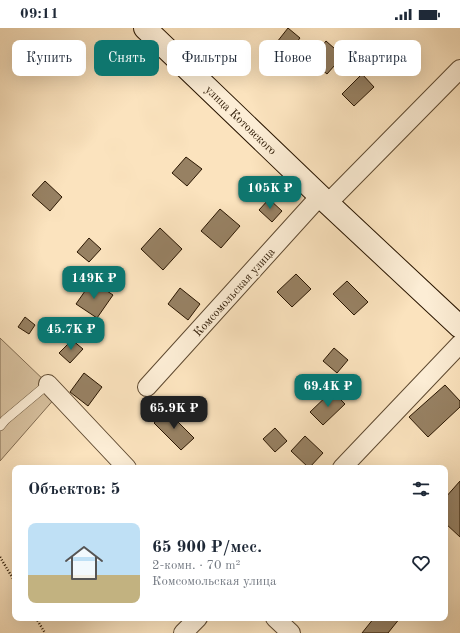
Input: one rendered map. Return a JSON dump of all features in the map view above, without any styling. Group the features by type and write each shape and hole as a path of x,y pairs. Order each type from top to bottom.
{"main road":[{"name":"улица Котовского","path":"145,28 460,327"}],"street":[{"name":"Комсомольская улица","path":"147,388 324,199 460,69"},
{"path":"345,465 460,344"},
{"path":"48,384 124,465"},
{"path":"184,633 195,621"},
{"path":"277,621 291,633"}],"lane":[{"path":"0,426 5,420 48,384"}],"path":[{"path":"0,558 12,577"},
{"path":"38,621 45,633"}],"shaded area":[{"path":"0,338 48,384 56,397 0,461"}],"building":[{"path":"288,28 300,38 298,40 279,40"},
{"path":"326,41 334,48 334,66 327,74"},
{"path":"360,76 364,76 374,87 354,106 342,94"},
{"path":"186,157 202,169 187,186 172,173"},
{"path":"45,181 62,197 50,211 32,195"},
{"path":"269,199 282,211 272,222 259,210"},
{"path":"220,209 240,226 221,248 201,231"},
{"path":"160,228 182,249 163,270 141,249"},
{"path":"89,238 101,249 89,262 77,252"},
{"path":"296,274 311,289 292,307 277,292"},
{"path":"92,281 113,295 97,318 76,304"},
{"path":"347,281 368,302 354,315 333,294"},
{"path":"180,288 200,304 188,320 168,304"},
{"path":"25,317 35,325 29,334 18,327"},
{"path":"72,340 83,349 70,363 59,353"},
{"path":"334,348 348,360 337,373 323,361"},
{"path":"84,373 102,387 88,406 70,392"},
{"path":"445,385 460,401 460,407 428,437 409,417"},
{"path":"332,391 345,404 323,425 310,412"},
{"path":"167,411 194,438 181,450 154,423"},
{"path":"275,428 287,441 275,452 263,439"},
{"path":"305,436 323,453 312,465 306,465 291,451"},
{"path":"460,481 460,537 448,526 448,495"},
{"path":"372,621 398,621 388,633 362,633"}]}
